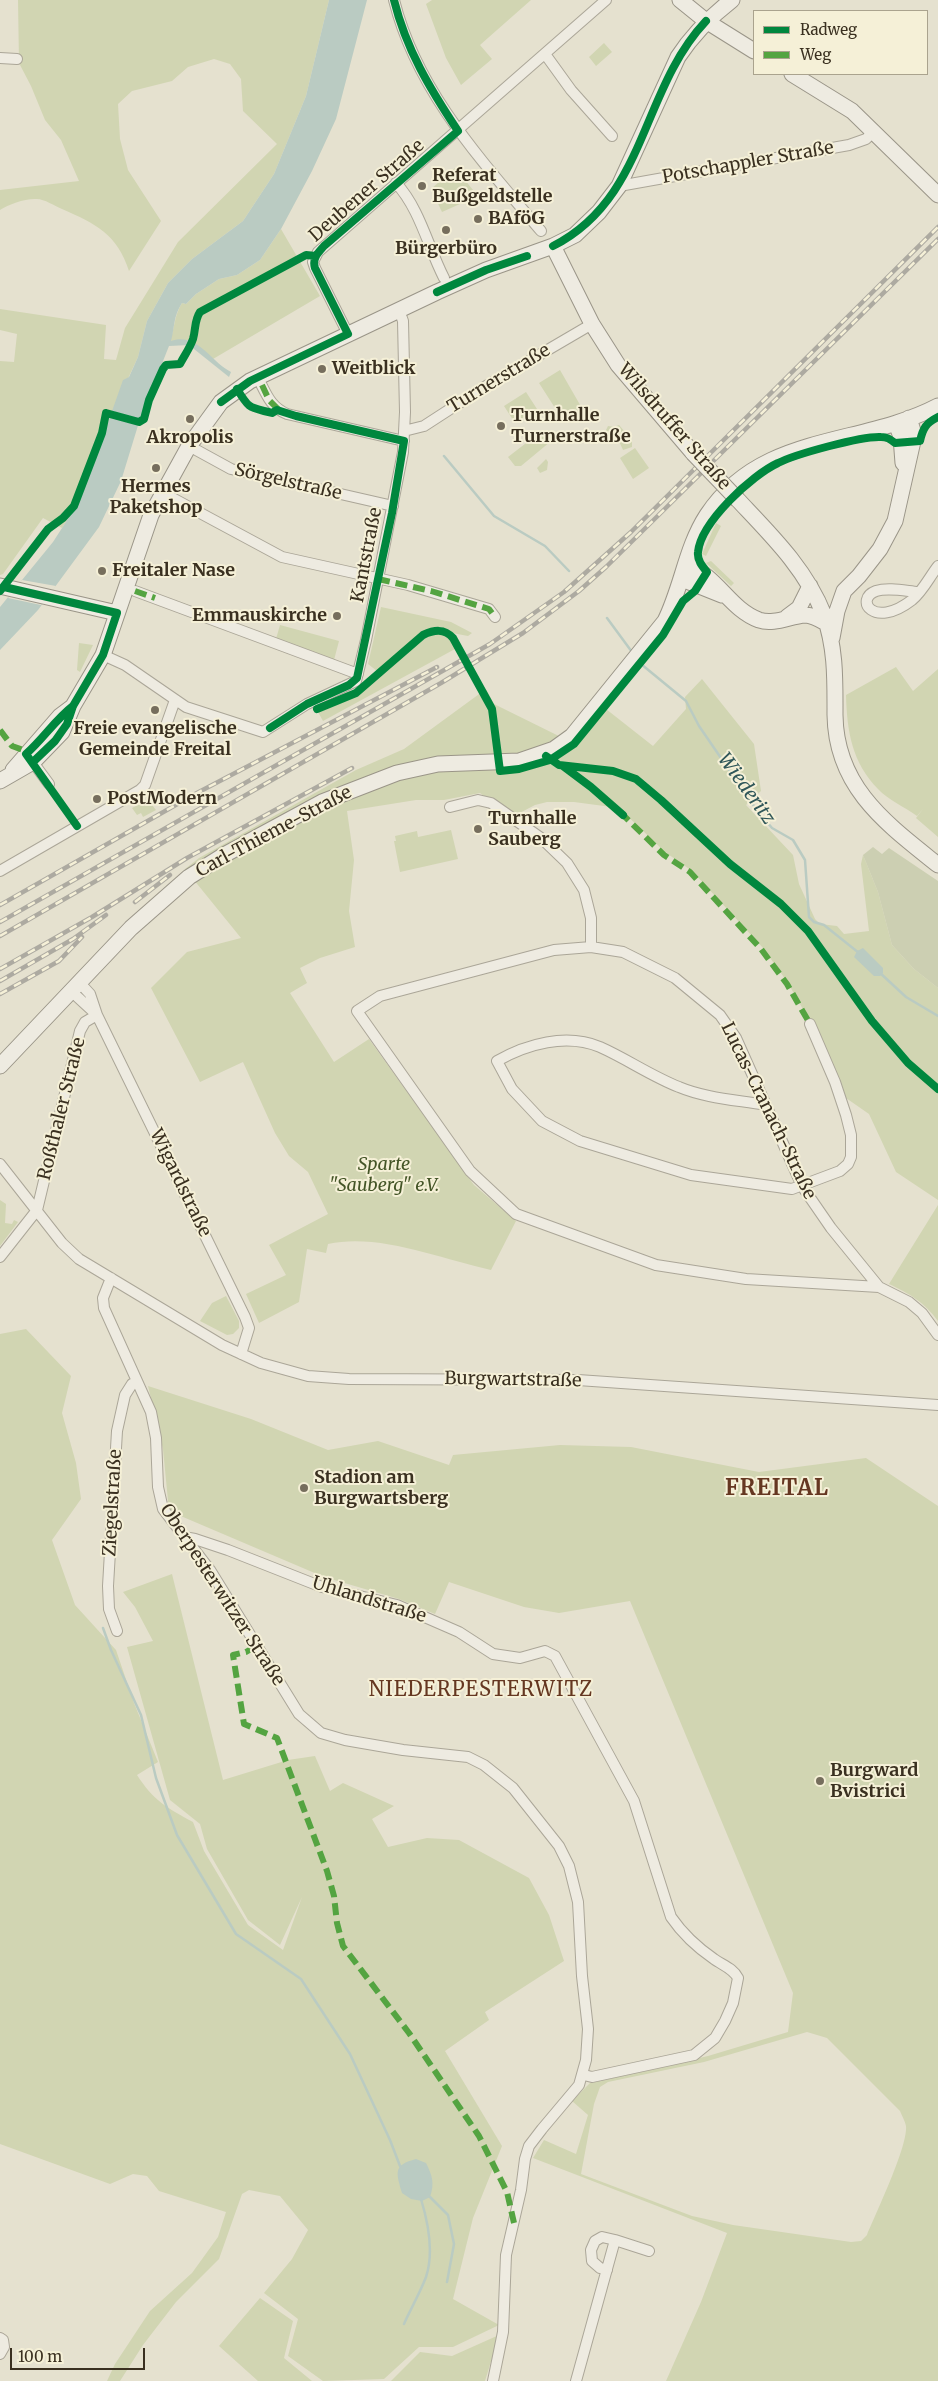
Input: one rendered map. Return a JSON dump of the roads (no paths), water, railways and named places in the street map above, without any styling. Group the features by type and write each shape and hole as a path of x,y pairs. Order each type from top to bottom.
{"main road":[{"path":"680,0 706,21 753,50"},
{"path":"5,778 33,762 55,741 67,724 73,706 103,655 148,523 162,493 207,418 221,402 242,386 260,382 348,334 471,276 553,246 574,235 592,220 619,186 678,57 690,38 706,21 732,0"},
{"path":"794,75 852,111 938,195"},
{"name":"Wilsdruffer Straße","path":"553,246 592,324 628,378 692,453 788,553 810,586 832,641 835,664 835,718 845,768 870,807 938,865"},
{"name":"Carl-Thieme-Straße","path":"0,1066 131,928 189,878 224,855 322,802 364,785 424,766 519,762 545,754 562,745 572,736 661,627 674,601 696,534 707,515 721,498 754,469 792,450 902,421 938,406"},
{"name":"Wilsdruffer Straße","path":"832,641 837,611 844,591 859,576 880,549 895,521 913,441 913,431 902,421"},
{"path":"684,572 699,569 706,574 727,598 751,617 762,621 804,615 826,622"},
{"path":"784,619 799,608 810,586 830,596 844,591"},
{"path":"5,588 49,596 117,613"},
{"name":"Wilsdruffer Straße","path":"840,749 859,779 876,800 938,852"}],"street":[{"path":"394,0 406,40 420,70 458,131 541,231"},
{"name":"Deubener Straße","path":"348,334 313,262 324,246 606,0"},
{"path":"545,54 571,90 612,136"},
{"path":"0,58 17,59"},
{"name":"Potschappler Straße","path":"619,186 849,145 866,138 874,131"},
{"path":"396,183 409,197 428,246 444,278"},
{"name":"Kantstraße","path":"358,674 393,506 404,436 402,321 399,310"},
{"name":"Turnerstraße","path":"260,382 277,410 296,416 404,436 592,324"},
{"name":"Sörgelstraße","path":"189,446 231,470 393,506"},
{"path":"162,493 282,557 425,589 489,609 495,617"},
{"path":"918,592 938,566"},
{"path":"103,655 125,665 186,708 263,732 307,704 353,683 358,674 135,591"},
{"path":"0,871 140,790 145,785 175,700"},
{"path":"35,765 49,784"},
{"path":"450,806 478,800 491,803 542,838 567,863 584,890 591,918 590,946"},
{"name":"Lucas-Cranach-Straße","path":"879,1287 826,1221 802,1186 736,1038 720,1015 675,978 623,952 590,946 554,950 380,996 357,1011 470,1171 516,1214 656,1265 746,1279 879,1287 909,1302 922,1313 938,1335"},
{"name":"Wigardstraße","path":"75,987 90,994 97,1015 245,1317 249,1328 240,1354"},
{"name":"Roßthaler Straße","path":"37,1210 80,1031 85,1022 97,1015"},
{"path":"765,1104 721,1098 680,1088 598,1047 575,1042 550,1041 517,1049 497,1061 512,1089 542,1121 580,1141 691,1175 792,1189 840,1170 848,1164 852,1150 851,1135 843,1106 810,1024"},
{"path":"0,1164 71,1253 111,1278"},
{"path":"0,1256 37,1210"},
{"name":"Burgwartstraße","path":"111,1278 240,1354 286,1371 308,1376 332,1378 578,1380 938,1405"},
{"name":"Oberpesterwitzer Straße","path":"111,1278 103,1295 104,1308 147,1400 154,1423 160,1503 167,1517 210,1570 299,1714 321,1733 345,1740 468,1758 484,1765 513,1788 560,1846 570,1866 578,1897 588,2029 584,2074"},
{"name":"Ziegelstraße","path":"117,1631 109,1609 108,1586 117,1431 124,1396 132,1384 137,1381"},
{"name":"Uhlandstraße","path":"184,1537 195,1538 322,1587 397,1605 459,1632 493,1654 517,1658 533,1656 545,1651 551,1652 555,1656 634,1801 671,1917 680,1930 713,1958 735,1972 738,1978 733,2003 725,2021 715,2038 694,2055 592,2077 584,2074"},
{"path":"493,2381 503,2332 506,2255 521,2190 525,2159 529,2146 579,2085 584,2074"},
{"path":"607,2270 600,2268 592,2261 591,2250 595,2241 602,2237 650,2251"},
{"path":"576,2381 615,2240"},
{"path":"0,2338 3,2340 4,2347 0,2354"}],"waterway":[{"name":"Wiederitz","path":"444,456 494,516 545,546 569,571"},
{"name":"Wiederitz","path":"607,618 632,652"},
{"name":"Wiederitz","path":"641,664 686,701 699,726 756,809 772,828 793,840 805,860 809,917 814,922 824,925 859,953"},
{"name":"Wiederitz","path":"879,972 906,997 938,1016"},
{"path":"103,1628 141,1715 156,1778 177,1835 236,1934 301,1979 350,2054 400,2166"},
{"path":"430,2197 448,2215 454,2244 447,2282"},
{"path":"404,2324 424,2283 430,2258 426,2218 421,2199"}],"railway":[{"path":"0,922 490,644 564,592 631,532 938,227"},
{"path":"0,936 441,683 523,633 579,591 606,567 938,239"},
{"path":"0,905 195,794 437,667"},
{"path":"0,969 92,917 187,858 352,768"},
{"path":"135,902 170,875"},
{"path":"0,981 73,939 106,915"},
{"path":"0,994 59,961 82,937"}],"place":[{"name":"Referat Bußgeldstelle","path":"422,186"},
{"name":"BAföG","path":"478,219"},
{"name":"Bürgerbüro","path":"446,230"},
{"name":"Weitblick","path":"322,369"},
{"name":"Akropolis","path":"190,419"},
{"name":"Turnhalle Turnerstraße","path":"501,426"},
{"name":"Hermes Paketshop","path":"156,468"},
{"name":"Freitaler Nase","path":"102,571"},
{"name":"Emmauskirche","path":"337,616"},
{"name":"Freie evangelische Gemeinde Freital","path":"155,710"},
{"name":"PostModern","path":"97,799"},
{"name":"Turnhalle Sauberg","path":"478,829"},
{"name":"Stadion am Burgwartsberg","path":"304,1488"},
{"name":"Burgward Bvistrici","path":"820,1781"}],"district":[{"name":"FREITAL","path":"777,1489"},
{"name":"NIEDERPESTERWITZ","path":"481,1690"}],"park label":[{"name":"Sparte \"Sauberg\" e.V.","path":"384,1175"}]}
